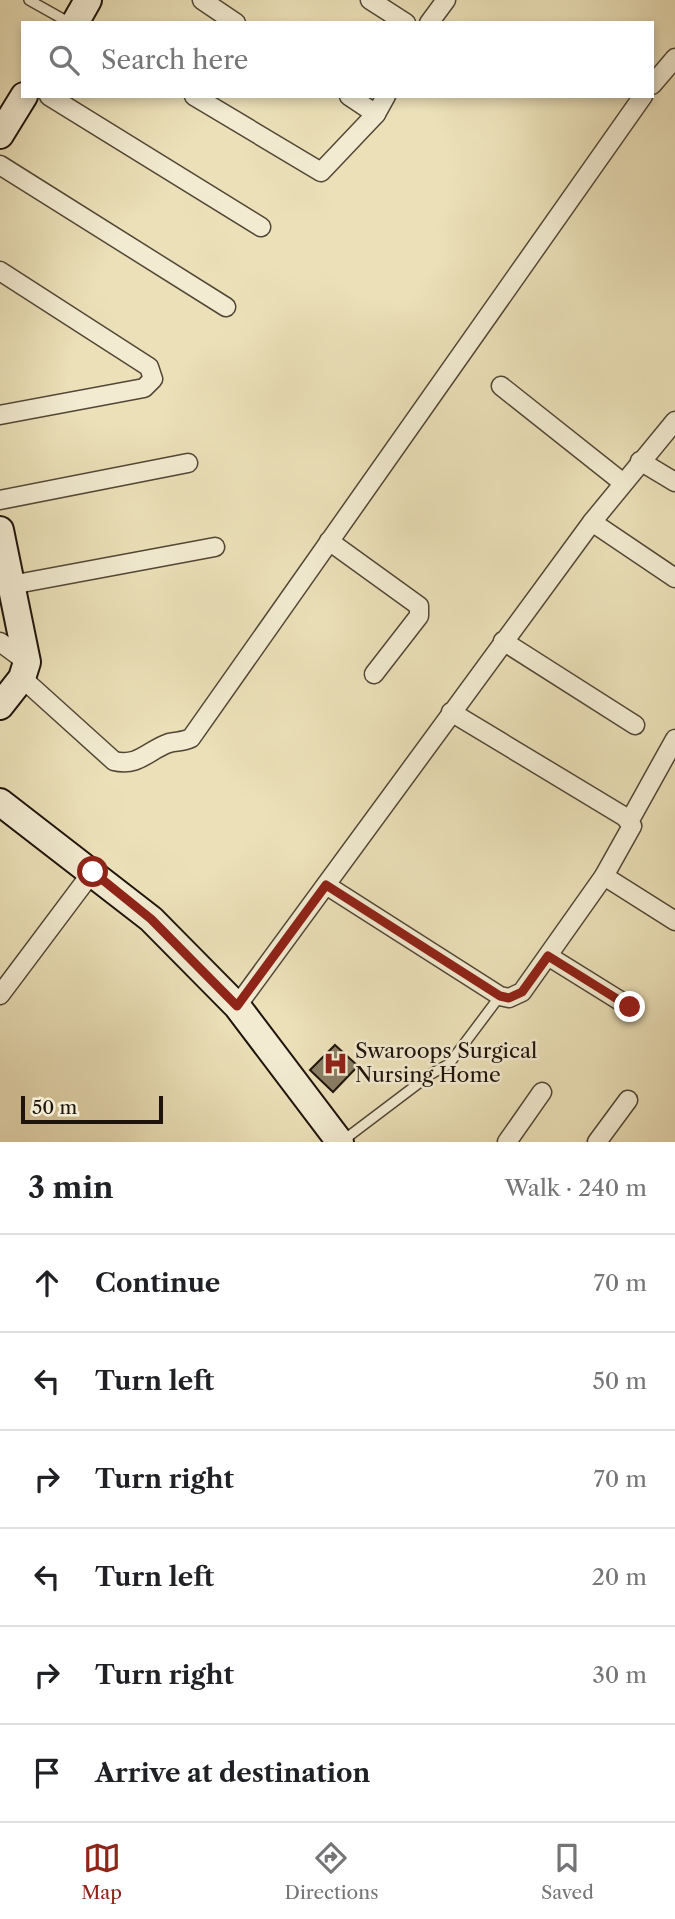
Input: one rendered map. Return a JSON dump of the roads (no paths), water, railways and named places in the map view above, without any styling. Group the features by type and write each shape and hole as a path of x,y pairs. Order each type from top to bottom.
{"street":[{"path":"74,21 88,0"},
{"path":"202,0 233,21"},
{"path":"369,0 403,21"},
{"path":"430,21 446,0"},
{"path":"654,83 675,58"},
{"path":"0,135 23,98"},
{"path":"52,98 261,227"},
{"path":"197,98 321,172 376,114 385,98"},
{"path":"352,98 376,114"},
{"path":"0,642 114,761 143,759 168,744 183,742 197,733 642,98"},
{"path":"0,165 226,307"},
{"path":"0,271 149,367 153,379 144,388 0,415"},
{"path":"501,386 622,482"},
{"path":"237,1006 592,522 622,482 675,421"},
{"path":"640,461 675,482"},
{"path":"0,500 188,463"},
{"path":"592,522 675,578"},
{"path":"0,530 24,670 0,706"},
{"path":"329,541 419,606 419,616 374,674"},
{"path":"11,585 215,547"},
{"path":"503,641 635,725"},
{"path":"451,712 630,820"},
{"path":"326,885 500,996 509,998 522,992 604,876 631,832 630,820 675,739"},
{"path":"0,802 151,919 237,1006 341,1142"},
{"path":"0,995 93,872"},
{"path":"604,876 675,921"},
{"path":"548,956 630,1007"},
{"path":"507,1142 542,1092"},
{"path":"597,1142 628,1100"}],"lane":[{"path":"30,0 69,21"},
{"path":"341,1142 431,1074 449,1064 500,996"}],"place":[{"name":"Swaroops Surgical Nursing Home","path":"335,1063"}]}
